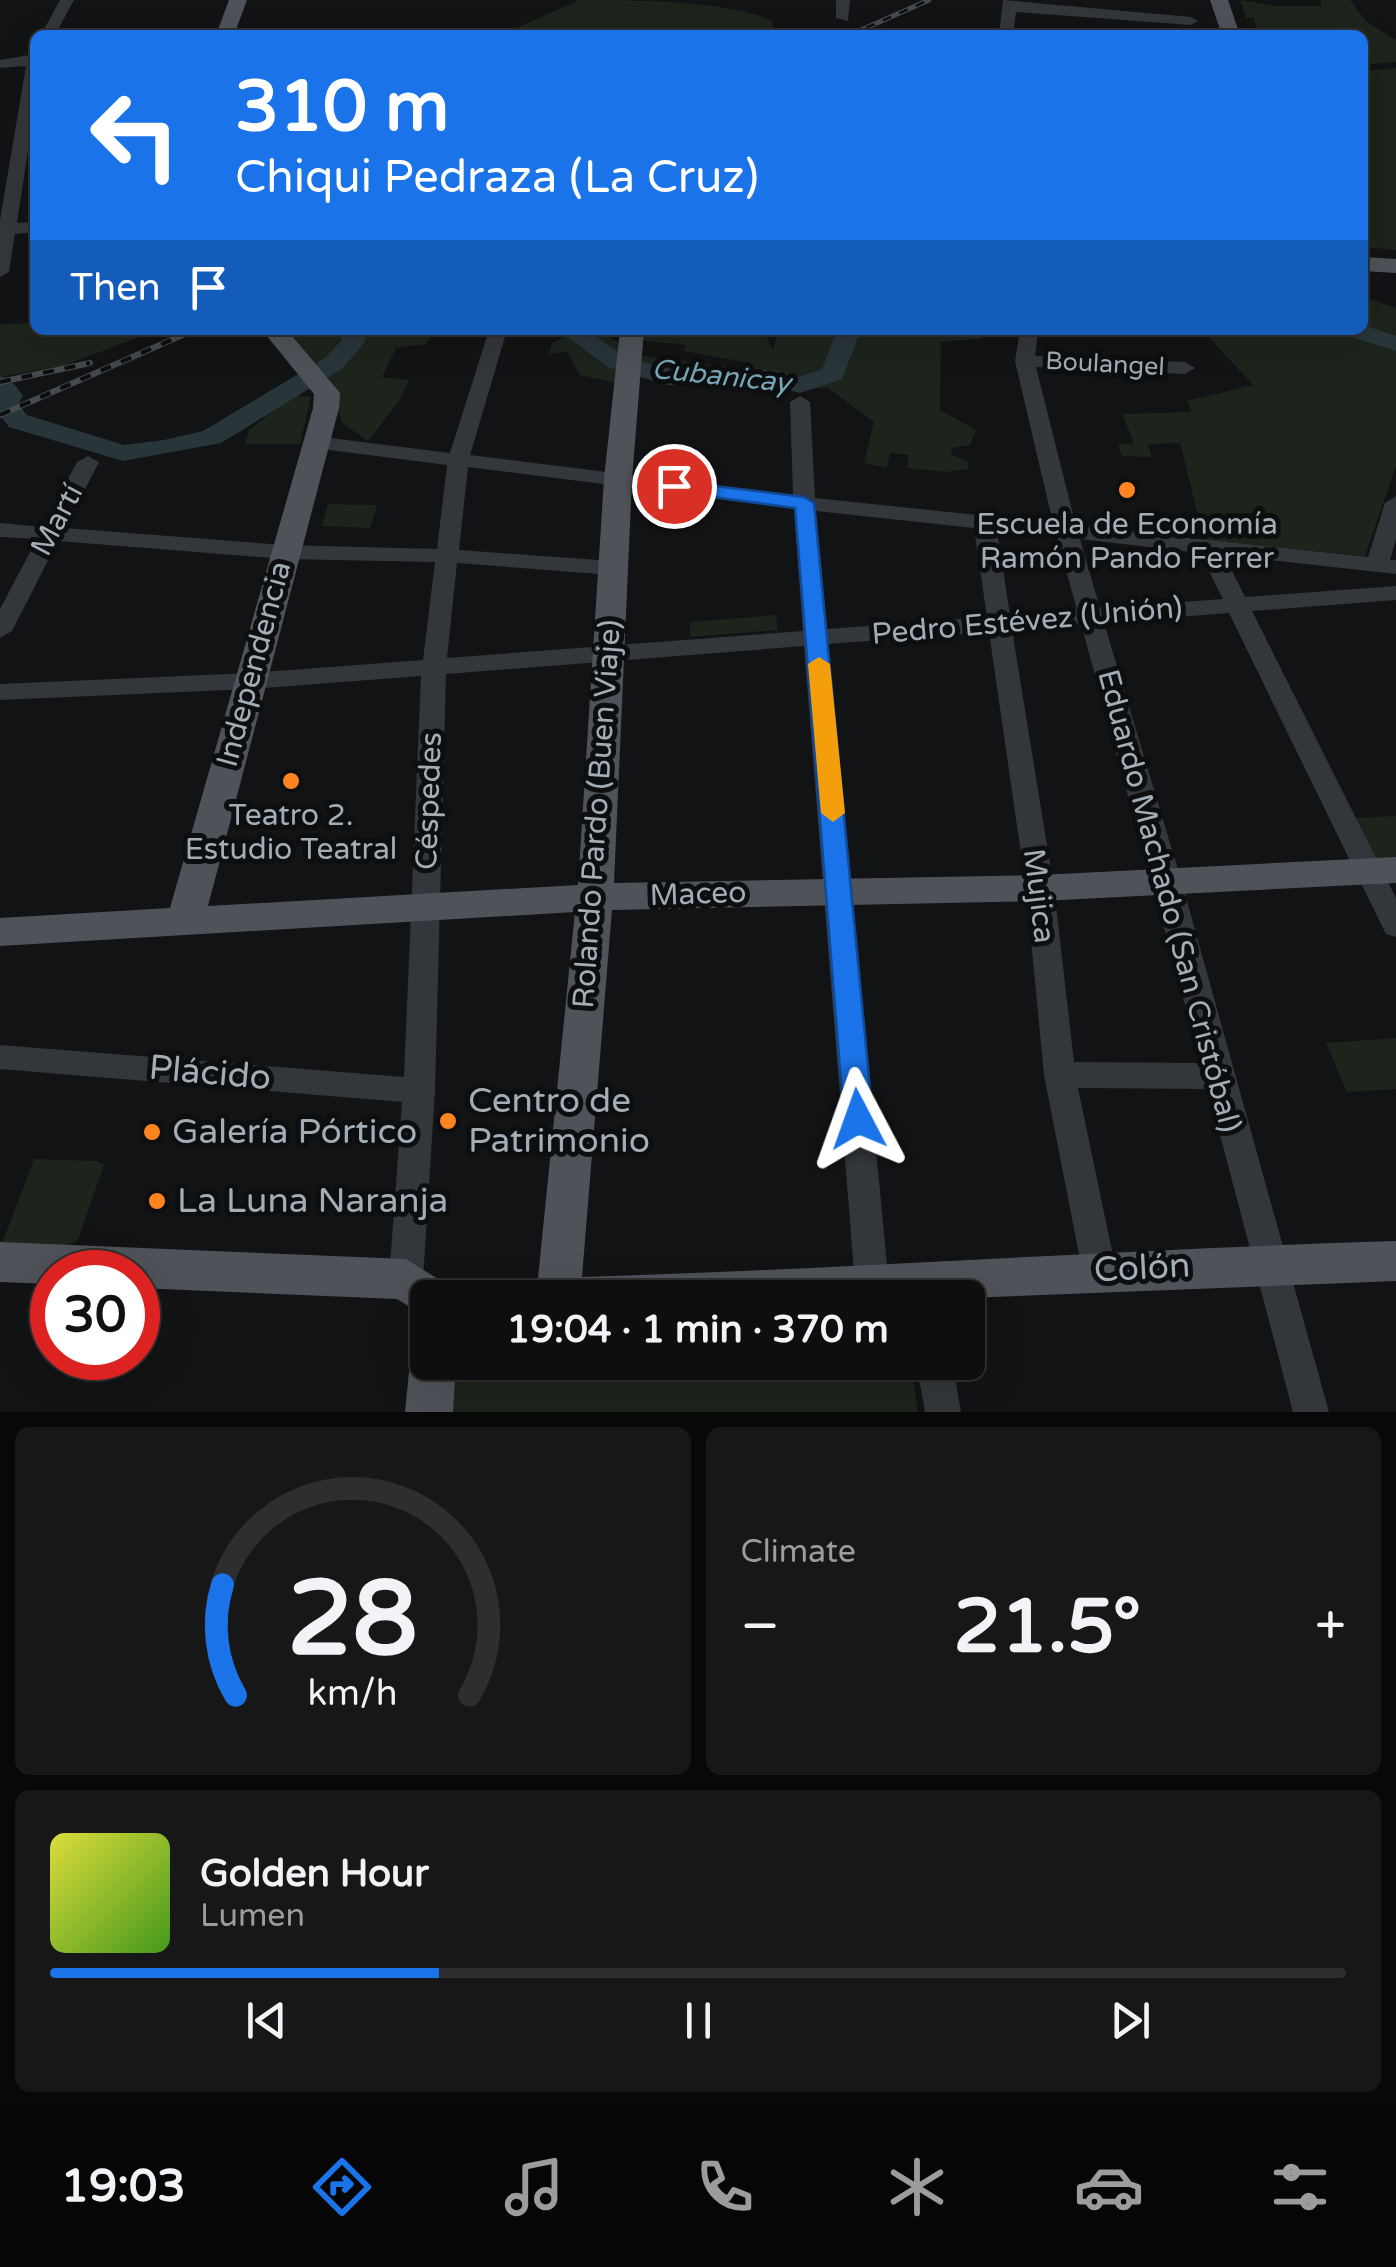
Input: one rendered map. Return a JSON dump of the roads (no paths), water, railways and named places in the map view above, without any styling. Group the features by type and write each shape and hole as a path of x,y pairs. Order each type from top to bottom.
{"main road":[{"path":"227,30 238,0"},
{"path":"1210,0 1218,30"},
{"path":"1219,0 1229,30"},
{"path":"1368,261 1396,263"},
{"path":"278,335 327,393 326,408"},
{"name":"Rolando Pardo (Buen Viaje)","path":"560,1280 595,897 612,568 630,353"},
{"name":"Independencia","path":"184,921 326,408"},
{"name":"Maceo","path":"0,932 595,897 840,889 1040,888 1382,870"},
{"name":"Colón","path":"948,1280 1270,1262 1396,1261"},
{"path":"0,1262 410,1288"},
{"path":"429,1412 432,1380"}],"street":[{"path":"51,30 67,0"},
{"path":"843,0 843,18"},
{"path":"1140,0 1145,30"},
{"path":"1007,30 1010,4 1145,17 1194,28 1196,0"},
{"path":"0,64 30,60"},
{"path":"0,272 4,230 28,141 30,114"},
{"path":"0,143 28,141"},
{"path":"4,230 30,227"},
{"name":"Céspedes","path":"418,1280 419,1092 434,668 450,556 458,460 496,335"},
{"name":"Eduardo Machado (San Cristóbal)","path":"1028,335 1025,361 1066,531 1168,883 1311,1412"},
{"name":"Boulangel","path":"1025,361 1185,368"},
{"path":"800,402 804,503 871,1272 880,1280"},
{"path":"326,408 338,431 369,448"},
{"path":"314,442 804,503 1386,565"},
{"name":"Martí","path":"0,631 88,462"},
{"path":"1396,504 1386,565 1396,593"},
{"name":"Mujica","path":"984,521 1040,888 1060,1076 1098,1270"},
{"path":"0,530 284,552 450,556 612,568"},
{"path":"1209,548 1382,870 1396,926"},
{"name":"Pedro Estévez (Unión)","path":"0,692 251,681 1396,593"},
{"name":"Plácido","path":"0,1057 419,1092"},
{"path":"1060,1076 1218,1076"},
{"path":"937,1380 942,1412"}],"waterway":[{"name":"Cubanicay","path":"0,384 10,396 5,404 18,421 123,453 164,448 212,437 334,363 353,342 354,335"},
{"name":"Cubanicay","path":"577,335 617,362 668,377 775,378 800,385 833,374 847,335"},
{"name":"Cubanicay","path":"1368,335 1396,344"}],"railway":[{"path":"861,30 929,0"},
{"path":"0,415 183,335"},
{"path":"0,382 90,363"}],"place":[{"name":"Escuela de Economía Ramón Pando Ferrer","path":"1127,490"},
{"name":"Teatro 2. Estudio Teatral","path":"291,781"},
{"name":"Centro de Patrimonio","path":"448,1121"},
{"name":"Galería Pórtico","path":"152,1132"},
{"name":"La Luna Naranja","path":"157,1201"}]}
